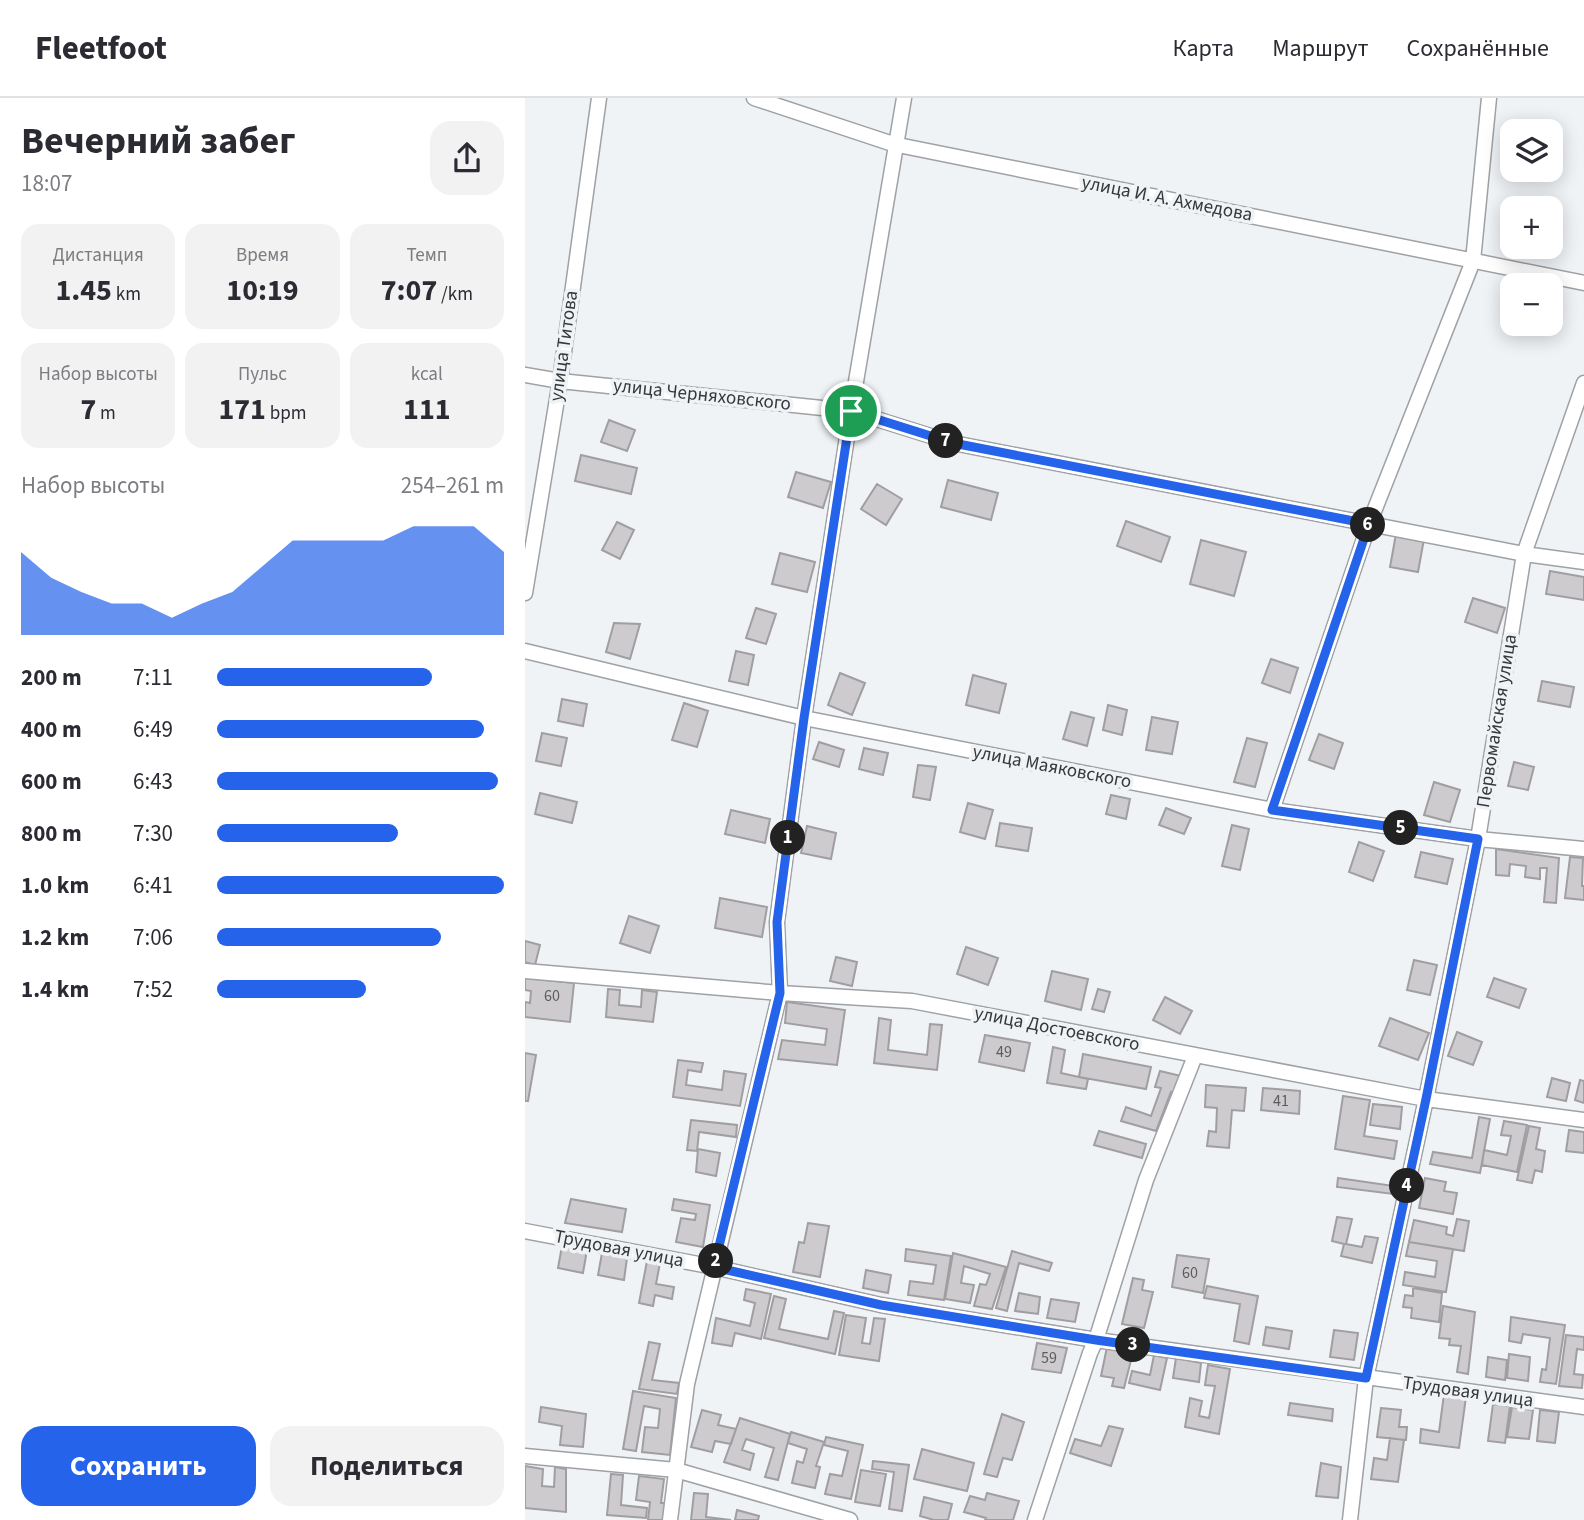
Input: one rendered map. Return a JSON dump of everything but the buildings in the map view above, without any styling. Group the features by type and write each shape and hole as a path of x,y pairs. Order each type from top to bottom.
{"street":[{"name":"улица Титова","path":"525,593 560,381 600,98"},
{"name":"улица И. А. Ахмедова","path":"754,98 897,144 1584,284"},
{"path":"670,1520 687,1384 780,993 777,922 804,718 851,411 904,98"},
{"path":"1272,810 1369,524 1473,261 1489,98"},
{"name":"улица Черняховского","path":"525,375 560,381 851,411 953,443 1524,554 1584,562"},
{"name":"Первомайская улица","path":"1350,1520 1366,1378 1478,839 1524,554 1584,383"},
{"name":"улица Маяковского","path":"525,651 804,718 1272,810 1478,839 1584,849"},
{"name":"улица Достоевского","path":"525,971 780,993 912,1001 1426,1099 1584,1120"},
{"path":"1035,1520 1096,1340 1146,1180 1195,1056"},
{"name":"Трудовая улица","path":"525,1231 714,1267 881,1305 1096,1340 1584,1407"},
{"path":"525,1456 676,1470 851,1520"}],"route":[{"path":"851,411 953,443 1369,524 1272,810 1478,839 1366,1378 1096,1340 881,1305 714,1267 780,993 777,922 804,718 851,411"}]}
